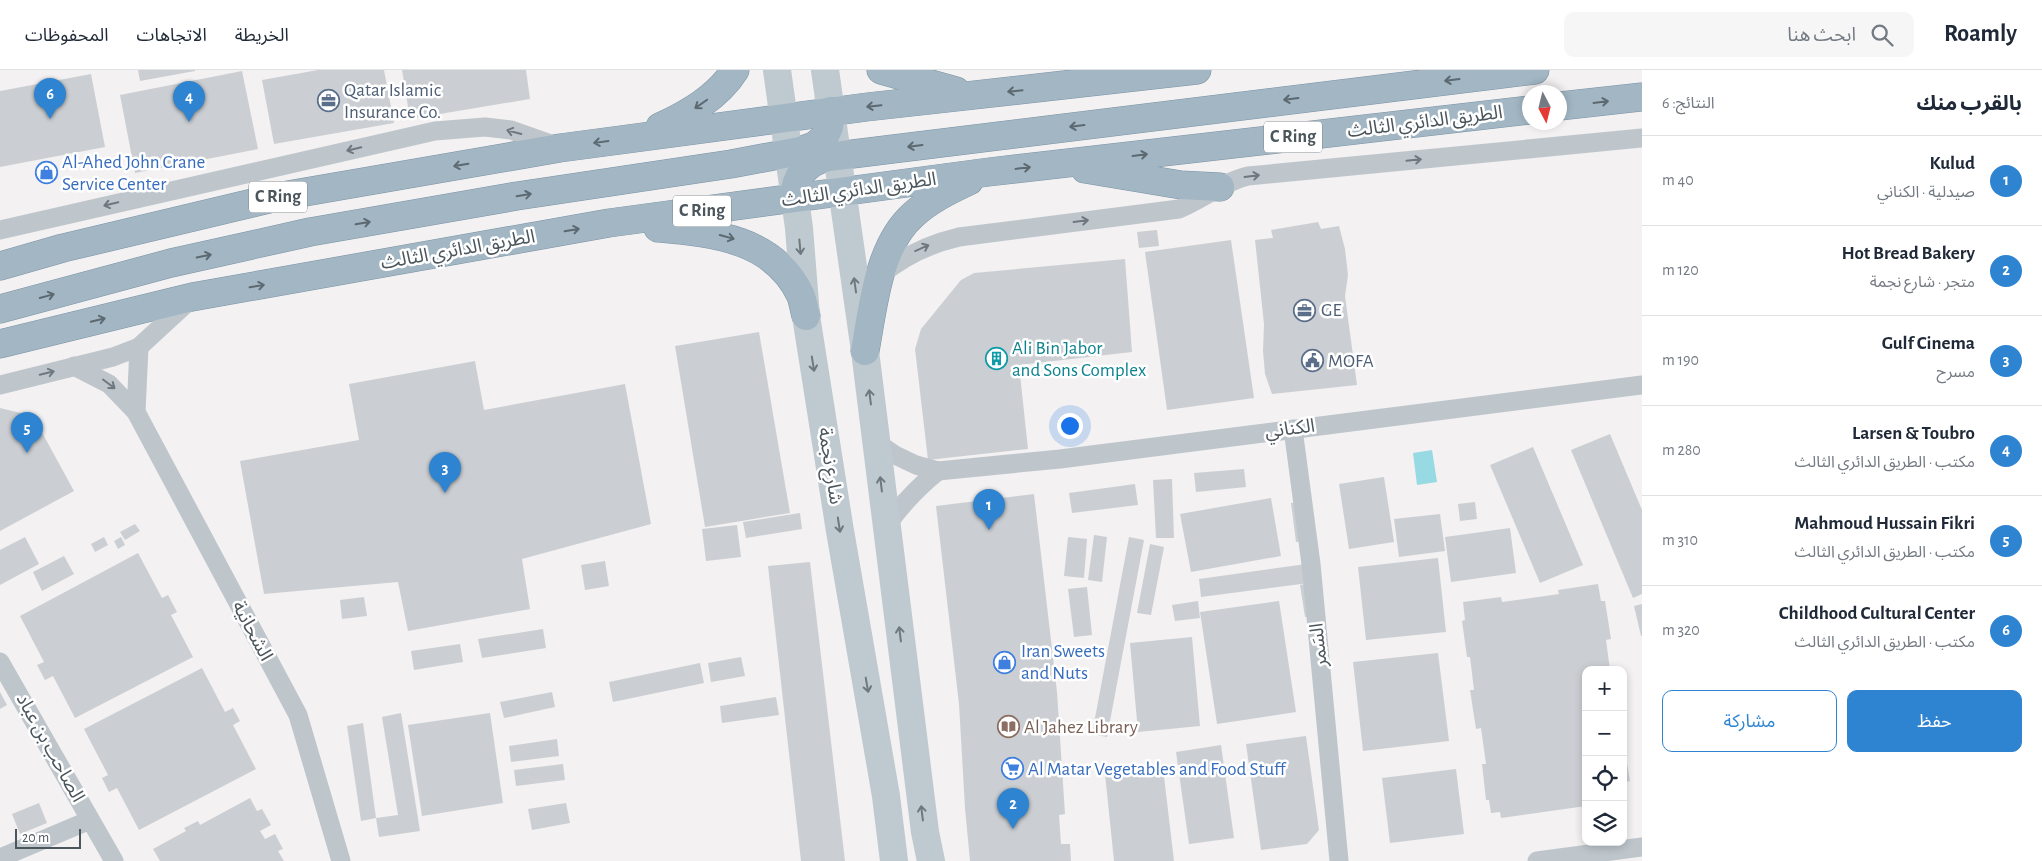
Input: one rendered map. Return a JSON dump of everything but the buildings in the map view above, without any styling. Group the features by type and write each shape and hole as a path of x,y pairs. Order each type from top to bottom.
{"highway":[{"path":"642,136 701,104 719,90 735,70"},
{"path":"881,70 975,95"},
{"name":"C Ring","path":"0,266 63,248 282,196 560,148 831,111 1197,70"},
{"path":"794,198 796,184 804,169 818,160 837,156 1535,70"},
{"path":"1567,105 1642,97"},
{"path":"0,309 171,263 310,232 517,196 788,154 808,149 819,143 827,133 831,111"},
{"name":"الطريق الدائري الثالث","path":"0,344 192,297 609,223 989,172 1522,111"},
{"path":"726,125 739,134 742,142 737,158 731,164"},
{"path":"1057,164 1180,185 1220,187"},
{"path":"865,351 881,274 894,238 914,214 949,191 989,172"},
{"path":"609,223 708,233 747,244 771,258 784,270 801,295 806,316"}],"main road":[{"name":"شارع نجمة","path":"777,70 794,198 806,316 840,531 886,796 894,861"},
{"path":"825,70 865,351 925,832 931,861"}],"street":[{"path":"0,230 435,131 485,128 511,130 560,148"},
{"name":"الطريق الدائري الثالث","path":"881,274 898,260 938,242 959,237 1179,209 1197,202 1233,180 1248,176 1642,138"},
{"path":"0,385 113,357 139,347 192,297"},
{"path":"136,412 139,347"},
{"name":"الشحانية","path":"74,366 109,384 136,412 298,716 341,861"},
{"name":"الكناني","path":"876,442 895,455 916,465 938,471 1069,457 1642,385"},
{"name":"السَمر","path":"1293,429 1311,564 1339,861"},
{"path":"887,525 901,505 918,487 938,471"},
{"name":"الصاحب بن عباد","path":"0,662 114,861"},
{"path":"0,858 90,820"},
{"path":"1537,861 1642,846"}],"water":[{"path":"1432,450 1437,482 1417,485 1413,453"}],"place":[{"name":"Qatar Islamic Insurance Co.","path":"328,101"},
{"name":"Childhood Cultural Center","path":"50,119"},
{"name":"Larsen & Toubro","path":"189,122"},
{"name":"Al-Ahed John Crane Service Center","path":"46,173"},
{"name":"GE","path":"1305,310"},
{"name":"Ali Bin Jabor and Sons Complex","path":"996,359"},
{"name":"MOFA","path":"1312,361"},
{"name":"Mahmoud Hussain Fikri","path":"27,453"},
{"name":"Gulf Cinema","path":"445,493"},
{"name":"Kulud","path":"989,530"},
{"name":"Iran Sweets and Nuts","path":"1005,662"},
{"name":"Al Jahez Library","path":"1008,727"},
{"name":"Al Matar Vegetables and Food Stuff","path":"1012,769"},
{"name":"Hot Bread Bakery","path":"1013,829"}]}
